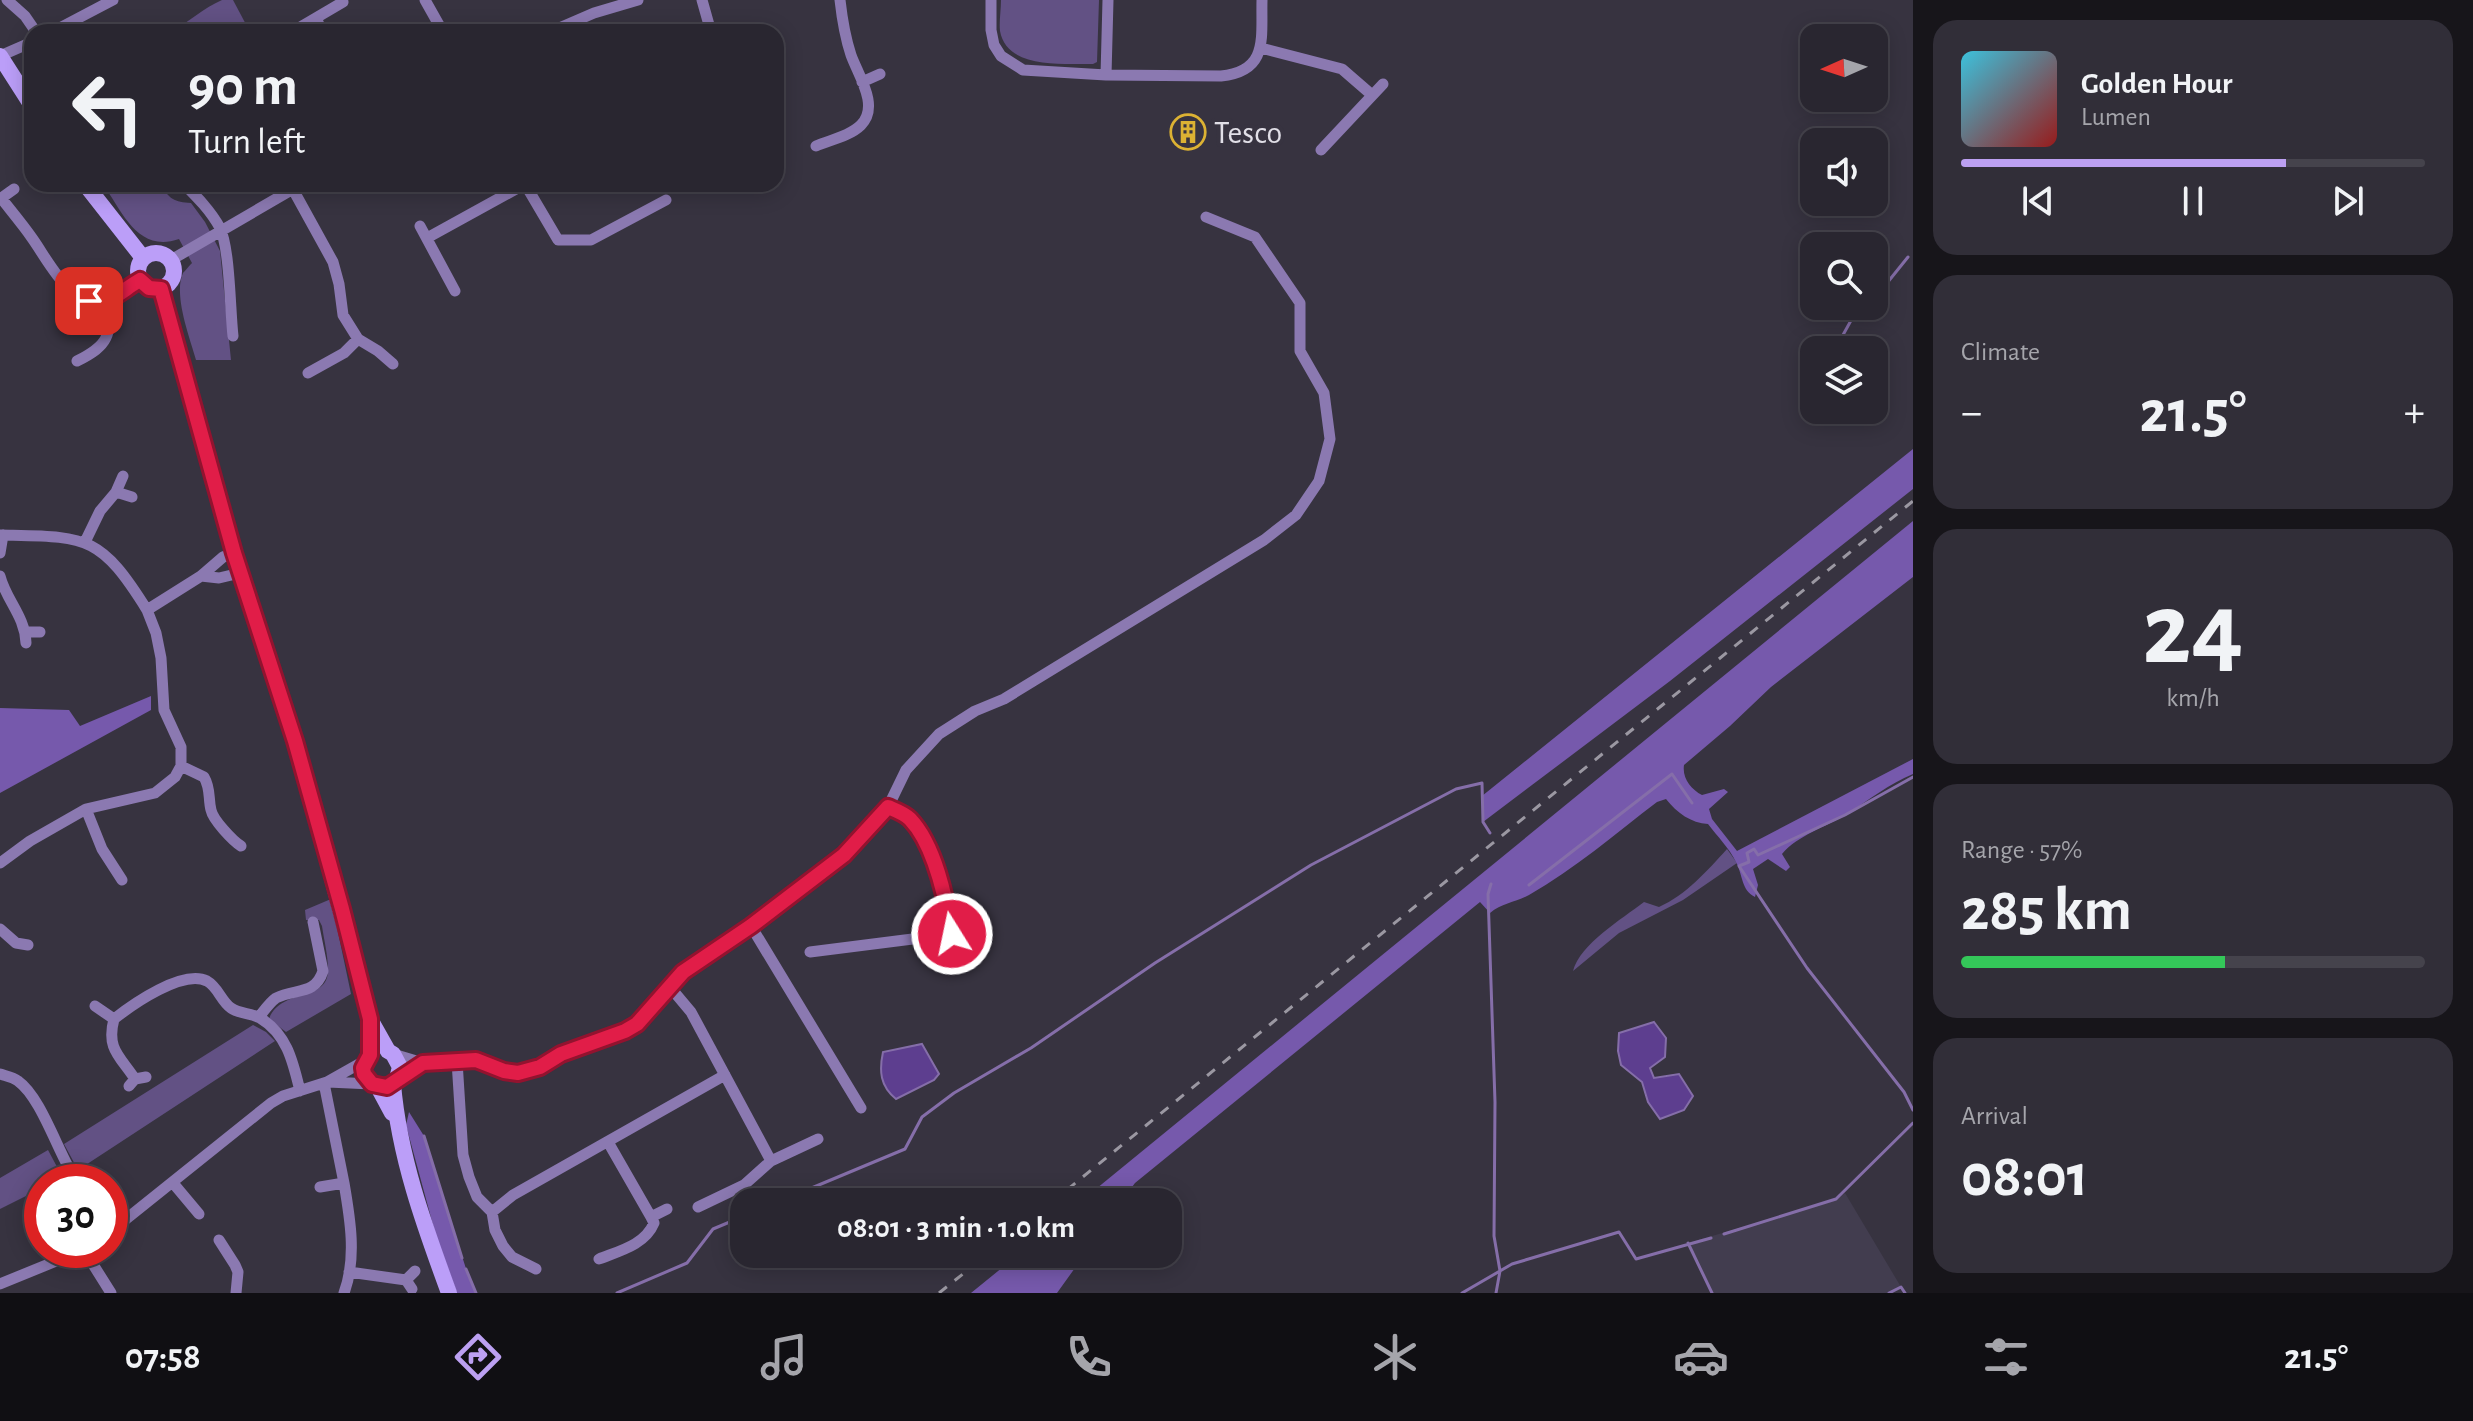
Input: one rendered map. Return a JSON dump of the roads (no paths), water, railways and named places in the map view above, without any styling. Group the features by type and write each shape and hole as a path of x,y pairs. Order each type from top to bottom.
{"main road":[{"path":"0,56 24,94"},
{"path":"91,192 143,258"},
{"path":"158,253 171,260 174,267 170,283 161,289 149,288 140,280 138,269 143,258 158,253"},
{"path":"161,289 234,553 295,741 370,1019 400,1067 385,1084"},
{"path":"370,1019 364,1074 385,1084 423,1220 449,1293"},
{"path":"368,1058 375,1051 391,1053"}],"street":[{"path":"7,0 30,24"},
{"path":"67,24 113,0"},
{"path":"425,0 438,24"},
{"path":"569,24 638,0"},
{"path":"702,0 709,24"},
{"path":"816,146 856,129 864,122 868,107 867,94 851,55 840,0"},
{"path":"991,0 994,45 1011,64 1037,73 1106,75 1237,74 1250,68 1261,48 1262,0"},
{"path":"1106,75 1108,0"},
{"path":"306,24 343,2"},
{"path":"316,18 319,24"},
{"path":"0,56 24,46"},
{"path":"1261,48 1342,69 1372,95"},
{"path":"862,82 880,74"},
{"path":"1321,150 1383,84"},
{"path":"14,189 1,199 76,295 100,304 140,280"},
{"path":"192,192 221,230 233,336"},
{"path":"171,260 283,192"},
{"path":"296,192 333,262 343,315 358,339 393,364"},
{"path":"427,238 510,192"},
{"path":"530,192 558,240 591,240 666,200"},
{"path":"391,1053 423,1063 476,1060 508,1073 518,1073 540,1067 561,1054 637,1024 683,972 751,926 844,855 888,807 906,770 939,734 975,711 1004,699 1264,540 1296,515 1319,481 1330,439 1324,393 1300,351 1300,303 1255,237 1206,217"},
{"path":"420,226 455,291"},
{"path":"77,361 90,348 103,346 108,335 109,301"},
{"path":"308,373 344,353 358,339"},
{"path":"85,542 100,511 116,492 123,476"},
{"path":"116,492 132,497"},
{"path":"0,553 1,535 49,535 85,542 112,560 147,610 156,633 164,710 181,747 181,766 175,777 155,793 86,809 30,841 0,863"},
{"path":"147,610 201,576 223,557 234,553"},
{"path":"201,576 219,578 240,573"},
{"path":"0,576 26,637 40,632"},
{"path":"181,766 204,777 210,791 211,811 229,838 241,846"},
{"path":"810,952 952,934 944,890 921,834 908,816 888,807"},
{"path":"86,809 102,849 123,883"},
{"path":"223,851 229,838"},
{"path":"259,1017 276,998 307,990 321,979 323,971 313,922"},
{"path":"751,926 861,1108"},
{"path":"0,929 18,947"},
{"path":"136,1081 111,1045 114,1019 174,982 191,977 206,981 232,1009 259,1017 280,1036 290,1051 300,1091"},
{"path":"670,987 691,1012 771,1161"},
{"path":"95,1006 114,1019"},
{"path":"128,1217 283,1096 325,1083 368,1058"},
{"path":"457,1061 463,1155 477,1197 492,1212 495,1230 512,1257 536,1269"},
{"path":"325,1083 385,1084 423,1063"},
{"path":"0,1074 19,1081 26,1089 68,1164"},
{"path":"492,1212 513,1195 725,1075"},
{"path":"325,1083 350,1218 349,1272 344,1293"},
{"path":"698,1207 744,1185 771,1161 818,1139"},
{"path":"599,1259 638,1243 654,1223 608,1142"},
{"path":"173,1183 199,1214"},
{"path":"320,1187 344,1183"},
{"path":"651,1217 667,1209"},
{"path":"219,1240 238,1272 236,1293"},
{"path":"0,1284 40,1268"},
{"path":"95,1268 111,1293"},
{"path":"349,1272 411,1280"}],"waterway":[{"path":"1888,282 1908,257"},
{"path":"1842,336 1851,320"},
{"path":"1529,885 1672,774 1692,803"},
{"path":"1913,777 1845,815 1758,855 1754,849 1747,853 1749,862 1739,866 1807,968 1904,1092 1913,1110"},
{"path":"812,1188 905,1149 922,1117 954,1093 1031,1048 1155,963 1311,865 1456,789 1482,783 1483,822 1490,833"},
{"path":"1491,884 1488,894 1495,1102 1494,1236 1500,1271 1496,1293"},
{"path":"1724,1234 1836,1199 1913,1123"},
{"path":"424,1136 462,1258"},
{"path":"617,1293 687,1263 713,1229 730,1222"},
{"path":"1462,1293 1512,1264 1619,1232 1636,1259 1711,1238"},
{"path":"1688,1243 1712,1293"},
{"path":"466,1269 476,1293"},
{"path":"1889,1293 1901,1287 1905,1293"}],"railway":[{"path":"1069,1188 1913,501"},
{"path":"939,1293 970,1268"}],"place":[{"name":"Tesco","path":"1188,132"}]}
